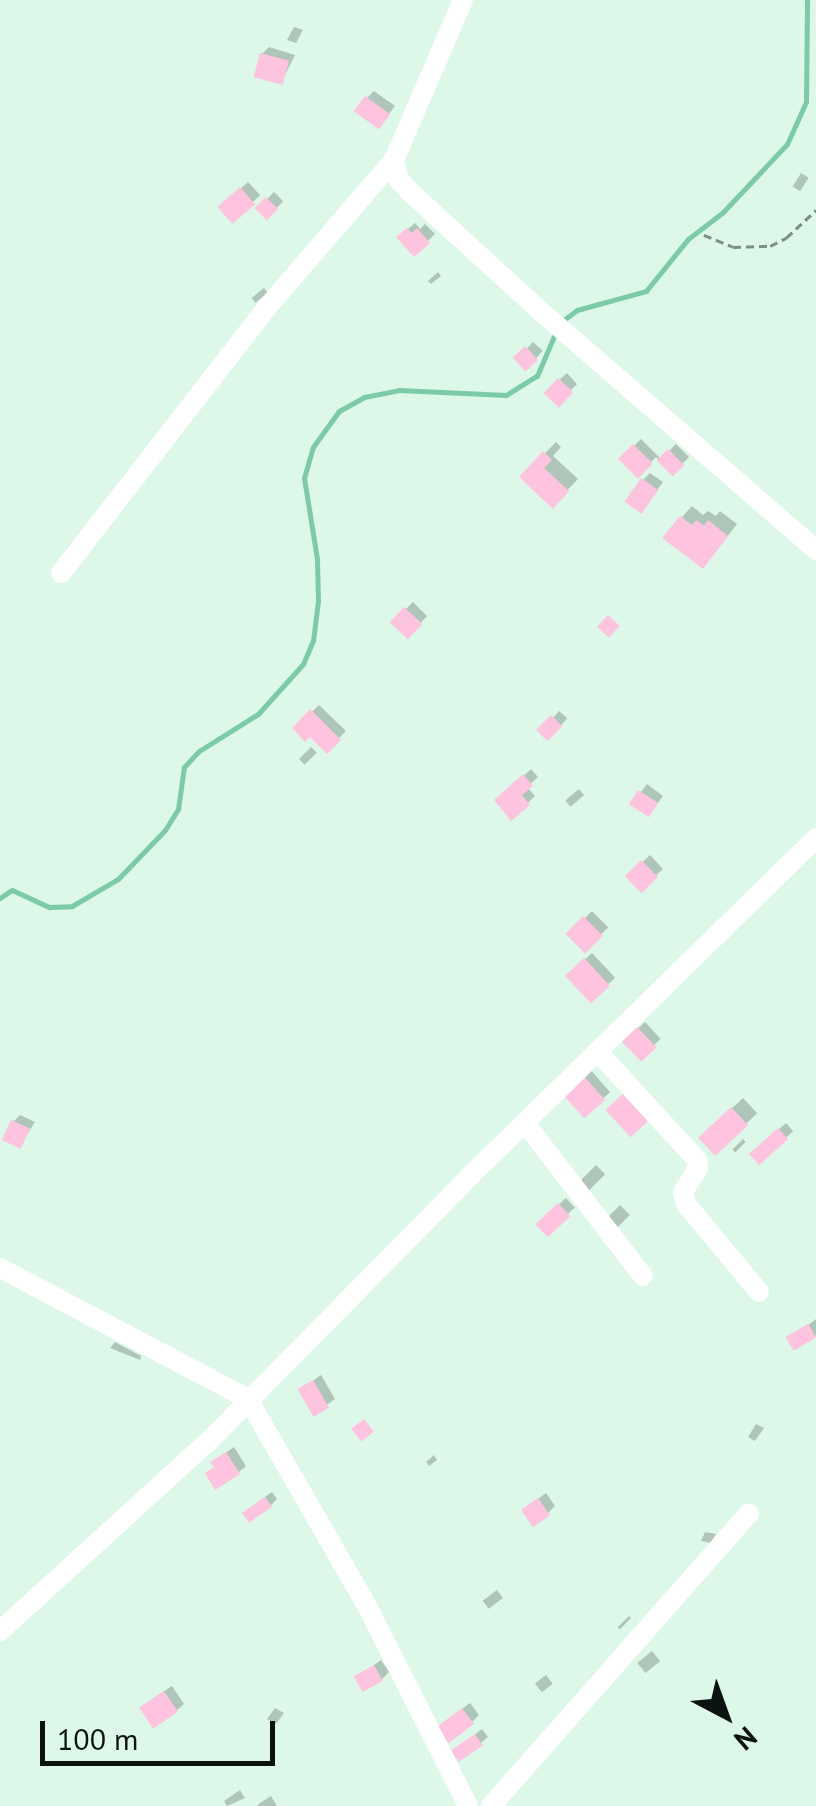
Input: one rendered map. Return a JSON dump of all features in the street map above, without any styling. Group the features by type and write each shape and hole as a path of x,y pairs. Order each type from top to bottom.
{"street":[{"path":"61,572 264,311 394,160 464,0"},
{"path":"394,160 399,180 409,191 544,315 816,550"},
{"path":"0,1632 248,1399 816,838"},
{"path":"598,1052 697,1160 698,1168 683,1192 686,1204 759,1292"},
{"path":"524,1123 643,1276"},
{"path":"0,1268 248,1399 367,1606 468,1806"},
{"path":"490,1806 749,1513"}],"path":[{"path":"704,235 733,247 770,246 786,238 816,210"}],"building":[{"path":"260,53 289,61 283,85 254,77"},
{"path":"365,96 390,114 379,130 354,111"},
{"path":"240,187 255,204 232,224 217,207"},
{"path":"266,197 278,209 267,220 255,208"},
{"path":"407,228 412,233 417,228 430,243 414,257 396,237"},
{"path":"525,346 538,360 526,371 513,358"},
{"path":"558,378 573,392 559,408 544,393"},
{"path":"633,444 653,464 638,479 618,459"},
{"path":"668,449 684,465 673,477 657,460"},
{"path":"543,451 552,460 544,468 569,491 553,509 519,477"},
{"path":"641,478 658,490 642,514 624,502"},
{"path":"680,516 692,525 696,520 704,526 708,520 728,536 703,569 662,538"},
{"path":"404,607 422,624 408,639 390,622"},
{"path":"608,615 620,626 609,638 597,627"},
{"path":"310,709 341,740 327,754 310,737 305,742 292,728"},
{"path":"551,715 562,726 547,741 536,730"},
{"path":"523,774 533,786 522,795 530,805 511,821 494,800"},
{"path":"638,790 658,803 649,817 629,804"},
{"path":"641,860 658,877 642,893 625,876"},
{"path":"583,916 603,936 585,953 565,934"},
{"path":"584,958 610,986 591,1004 565,976"},
{"path":"637,1027 656,1047 641,1062 622,1042"},
{"path":"581,1073 605,1100 584,1118 560,1092"},
{"path":"626,1091 651,1118 631,1137 606,1110"},
{"path":"731,1107 748,1125 715,1156 698,1138"},
{"path":"11,1120 30,1129 21,1149 2,1140"},
{"path":"778,1128 788,1139 759,1165 749,1154"},
{"path":"558,1203 570,1216 548,1237 535,1224"},
{"path":"808,1324 816,1338 793,1351 785,1337"},
{"path":"313,1380 329,1408 313,1417 297,1389"},
{"path":"364,1419 374,1432 361,1441 351,1429"},
{"path":"226,1452 240,1474 215,1490 205,1473 214,1467 210,1462"},
{"path":"265,1497 272,1507 249,1523 242,1513"},
{"path":"538,1498 550,1515 533,1527 521,1510"},
{"path":"374,1665 383,1681 363,1692 354,1676"},
{"path":"164,1691 178,1712 153,1729 139,1708"},
{"path":"462,1708 474,1724 448,1743 436,1727"},
{"path":"475,1734 483,1746 459,1762 451,1750"}],"waterway":[{"path":"565,319 577,310 646,291 688,239 723,212 787,144 806,102 807,0"},
{"path":"0,898 12,890 49,907 72,906 118,879 165,830 178,809 184,767 199,751 258,714 303,664 313,641 318,601 317,559 304,478 313,447 339,411 364,397 399,390 506,395 537,376 554,336"}]}
